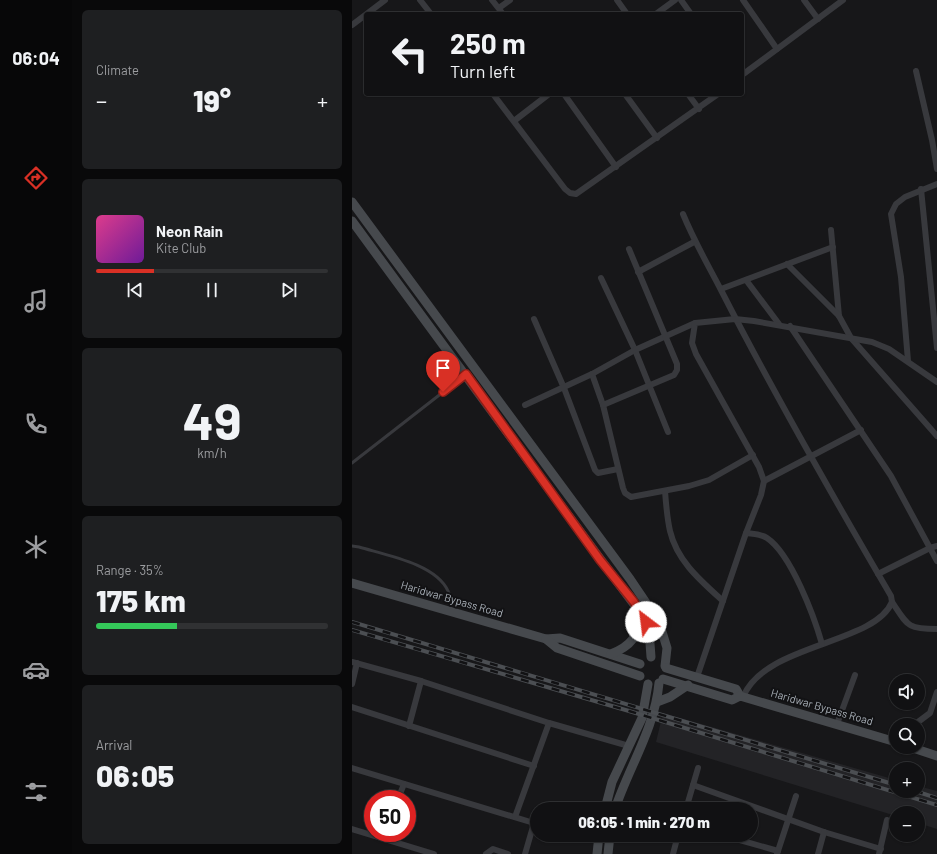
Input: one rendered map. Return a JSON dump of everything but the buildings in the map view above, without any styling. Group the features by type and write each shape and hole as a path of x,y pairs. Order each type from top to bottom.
{"main road":[{"path":"352,202 630,579 659,622 667,648 678,670"},
{"path":"352,221 642,615 649,630 651,657"},
{"name":"Haridwar Bypass Road","path":"352,583 546,639 560,638 640,664"},
{"path":"611,654 624,648 634,640 642,615"},
{"name":"Haridwar Bypass Road","path":"546,639 557,648 640,676"},
{"path":"618,802 648,729 657,702 665,667 667,648"},
{"path":"648,684 640,676 640,664 644,659 651,657 661,660 665,667"},
{"name":"Haridwar Bypass Road","path":"665,667 736,689 742,696 889,740"},
{"path":"648,684 661,681"},
{"name":"Haridwar Bypass Road","path":"661,681 688,685 732,700 742,696"},
{"path":"607,802 612,782 642,718 648,684"},
{"path":"657,702 670,697 688,685"},
{"path":"925,752 937,756"},
{"path":"597,854 598,842"},
{"path":"608,854 610,842"}],"street":[{"path":"368,12 385,0"},
{"path":"420,0 429,12"},
{"path":"492,0 502,12"},
{"path":"499,8 510,0"},
{"path":"617,0 626,12"},
{"path":"659,12 675,0"},
{"path":"681,0 690,12"},
{"path":"742,0 778,48"},
{"path":"804,0 818,19"},
{"path":"744,74 843,0"},
{"path":"352,24 364,15"},
{"path":"916,71 935,140 937,168"},
{"path":"495,96 565,189 570,193 576,194 715,96"},
{"path":"514,121 546,96"},
{"path":"565,96 616,167"},
{"path":"626,96 657,138"},
{"path":"689,96 699,109"},
{"path":"908,361 901,277 891,214 896,204 921,189 937,184"},
{"path":"921,189 937,348"},
{"path":"683,214 694,242 721,289 735,319 811,457 891,596 892,602 909,626 916,629 937,629"},
{"path":"831,230 839,316"},
{"path":"638,272 694,242"},
{"path":"721,289 833,247"},
{"path":"603,405 674,374 677,370 677,364 664,336 629,249"},
{"path":"787,264 839,316 850,338 937,436"},
{"path":"601,278 635,350 668,432"},
{"path":"746,280 779,324"},
{"path":"534,319 564,388 595,470 602,472 618,469"},
{"path":"525,405 564,388 664,336 695,323 735,319 779,324 872,342 889,348 937,382"},
{"path":"695,323 692,343 696,354 753,455 764,481 761,495 746,534 697,677"},
{"path":"790,326 891,476 937,560"},
{"path":"592,374 603,405 623,488 628,496 631,497 665,491 710,480 753,455"},
{"path":"764,481 861,430"},
{"path":"665,491 670,531 675,547 682,560 723,601"},
{"path":"746,534 766,538 779,551 809,603 822,644"},
{"path":"878,574 937,546"},
{"path":"742,696 746,688 758,674 792,656 870,624 883,616 892,602"},
{"path":"352,684 355,662 421,681 549,723 629,746"},
{"path":"837,724 855,675"},
{"path":"409,726 421,681"},
{"path":"923,718 930,713 937,692"},
{"path":"352,708 534,766"},
{"path":"515,817 549,723"},
{"path":"352,768 530,821"},
{"path":"688,802 698,768"},
{"path":"402,790 404,784"},
{"path":"693,786 735,802"},
{"path":"749,842 777,852 796,796"},
{"path":"758,810 880,852 887,820"},
{"path":"352,829 364,831"},
{"path":"818,854 824,832"},
{"path":"525,854 530,840"},
{"path":"402,842 434,854"},
{"path":"673,854 676,842"},
{"path":"486,854 493,849 508,854"}],"lane":[{"path":"352,463 466,374"},
{"path":"352,546 423,568 434,573 443,582 449,592 450,611"}],"shaded area":[{"path":"663,713 889,778 889,798 925,798 925,788 937,791 937,829 925,825 925,806 889,806 889,814 656,742"}],"railway":[{"path":"352,622 889,783"},
{"path":"352,630 629,711 937,805"},
{"path":"925,794 937,798"}],"route":[{"path":"443,392 466,374 600,560 634,602 646,622"}]}
